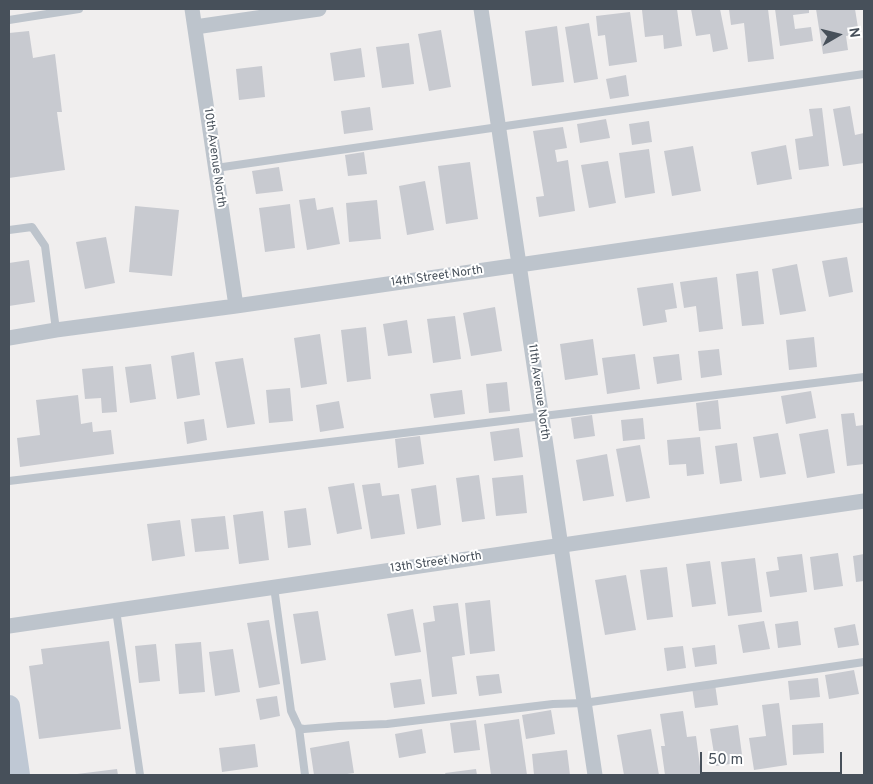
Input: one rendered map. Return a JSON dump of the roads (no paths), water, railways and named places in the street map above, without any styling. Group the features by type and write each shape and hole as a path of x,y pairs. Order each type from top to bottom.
{"street":[{"name":"10th Avenue North","path":"192,9 236,306"},
{"path":"195,27 319,9"},
{"name":"11th Avenue North","path":"481,9 595,775"},
{"name":"14th Street North","path":"9,338 864,214"},
{"name":"13th Street North","path":"9,626 864,501"},
{"path":"9,706 19,775"}],"lane":[{"path":"9,20 78,9"},
{"path":"216,168 864,74"},
{"path":"9,230 32,227 44,246 56,330"},
{"path":"9,481 864,377"},
{"path":"274,587 291,711 298,728 305,775"},
{"path":"116,610 140,775"},
{"path":"298,728 387,724 584,702 864,662"}]}
